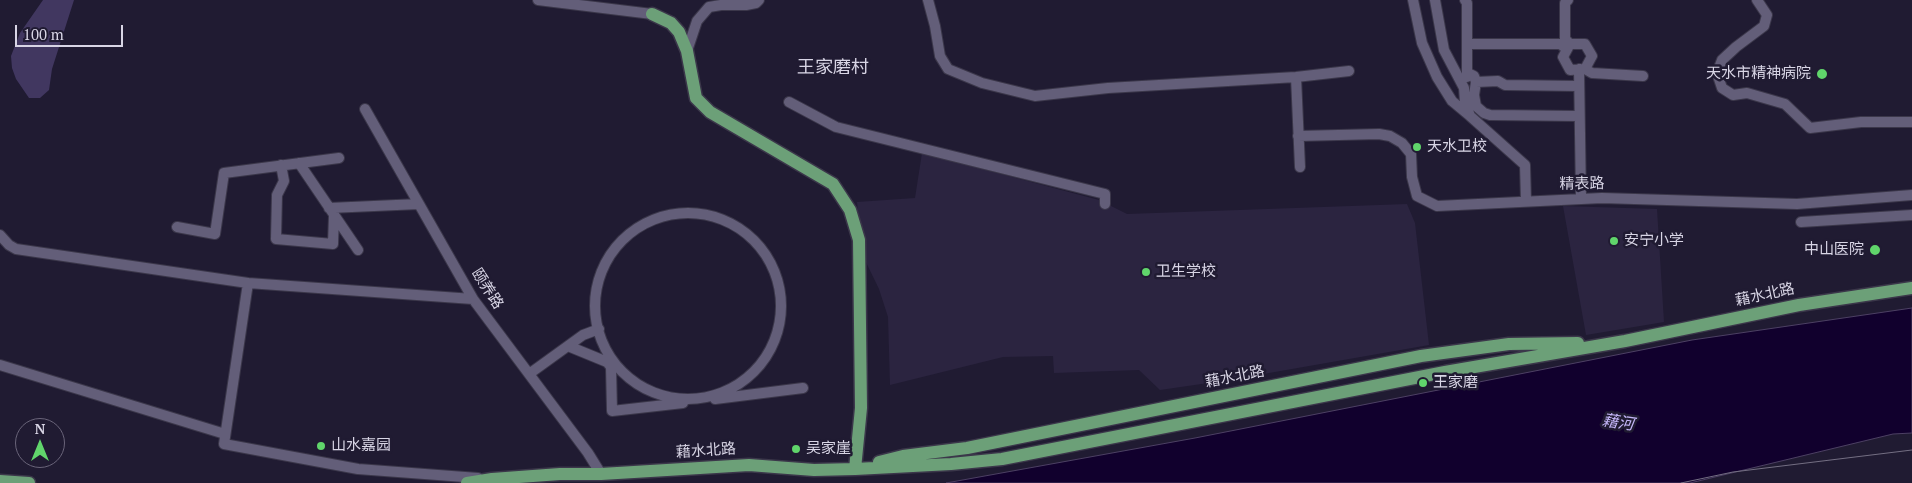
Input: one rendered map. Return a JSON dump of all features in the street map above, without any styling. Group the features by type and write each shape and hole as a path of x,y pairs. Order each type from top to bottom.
{"main road":[{"path":"652,14 671,23 679,32 687,51 696,98 710,112 833,184 850,210 859,240 861,408 855,469"},
{"name":"藉水北路","path":"467,483 492,479 560,474 601,474 749,465 814,470 950,464 1002,459 1440,373 1625,341 1799,305 1912,288"},
{"name":"藉水北路","path":"855,469 903,456 967,448 1422,356 1510,344 1625,341"},
{"name":"藉水北路","path":"505,483 560,474"},
{"path":"0,480 30,483"}],"street":[{"path":"538,0 652,14"},
{"path":"687,51 697,21 709,7 746,5 756,3 759,0"},
{"path":"928,0 940,56 948,69 982,83 1035,96 1108,88 1296,77 1350,71"},
{"path":"1413,0 1422,43 1437,77 1452,101 1525,165 1526,201"},
{"path":"1435,0 1444,50 1464,88"},
{"path":"1465,0 1467,3 1468,72 1464,88 1465,102 1470,116"},
{"path":"1568,0 1565,3 1565,39 1568,46 1563,57 1570,70 1582,69 1592,73 1643,76"},
{"path":"1757,0 1767,15 1764,26 1722,60 1717,73 1722,88 1733,94 1747,93 1785,104 1810,128 1861,122 1912,122"},
{"path":"1468,44 1560,44 1568,46 1584,44 1592,56 1582,69 1579,86 1581,199"},
{"path":"1468,72 1474,76 1476,82 1474,95 1476,106 1490,115 1580,116"},
{"path":"1296,77 1300,167"},
{"path":"1476,82 1498,82 1505,85 1579,86"},
{"path":"789,102 836,127 1104,194 1105,204"},
{"name":"颐养路","path":"365,109 473,299 588,453 601,474"},
{"name":"精表路","path":"1298,136 1379,134 1390,136 1402,143 1411,154 1412,177 1417,196 1437,206 1581,199 1796,204 1912,195"},
{"path":"177,227 214,234 224,173 338,158"},
{"path":"299,163 358,250"},
{"path":"281,165 284,181 277,195 276,239 333,244 332,212"},
{"path":"332,212 419,204"},
{"path":"705,215 724,221 742,230 763,251 773,268 780,288 781,317 776,337 767,355 744,380 731,388 712,395 682,398 662,395 644,387 627,376 614,361 604,344 599,329 596,314 596,294 601,275 610,257 622,241 634,232 646,224 665,216 705,215"},
{"path":"1802,222 1912,215"},
{"path":"0,235 9,245 16,249 248,283 473,299"},
{"path":"224,439 248,283"},
{"path":"529,374 584,335 599,329"},
{"path":"568,346 607,362 611,367 612,411 804,388"},
{"path":"0,365 224,439 358,469 492,479"}],"shaded area":[{"path":"43,0 74,0 52,69 49,90 40,98 29,98 16,79 12,68 11,56 20,33"},
{"name":"卫生学校","path":"922,153 1099,200 1127,214 1407,204 1415,223 1429,345 1229,380 1160,390 1139,370 1054,373 1053,356 1003,357 890,385 888,317 879,289 862,254 857,202 915,198"},
{"name":"安宁小学","path":"1563,206 1657,209 1664,322 1586,335"}],"water":[{"name":"藉河","path":"1912,308 1912,433 1893,434 1690,483 946,483 1195,438 1692,340"}],"tram line":[{"path":"1681,483 1733,472 1912,450"}],"place":[{"name":"天水市精神病院","path":"1822,74"},
{"name":"天水卫校","path":"1417,147"},
{"name":"安宁小学","path":"1614,241"},
{"name":"中山医院","path":"1875,250"},
{"name":"卫生学校","path":"1146,272"},
{"name":"王家磨","path":"1423,383"},
{"name":"山水嘉园","path":"321,446"},
{"name":"吴家崖","path":"796,449"}],"district":[{"name":"王家磨村","path":"833,68"}]}
